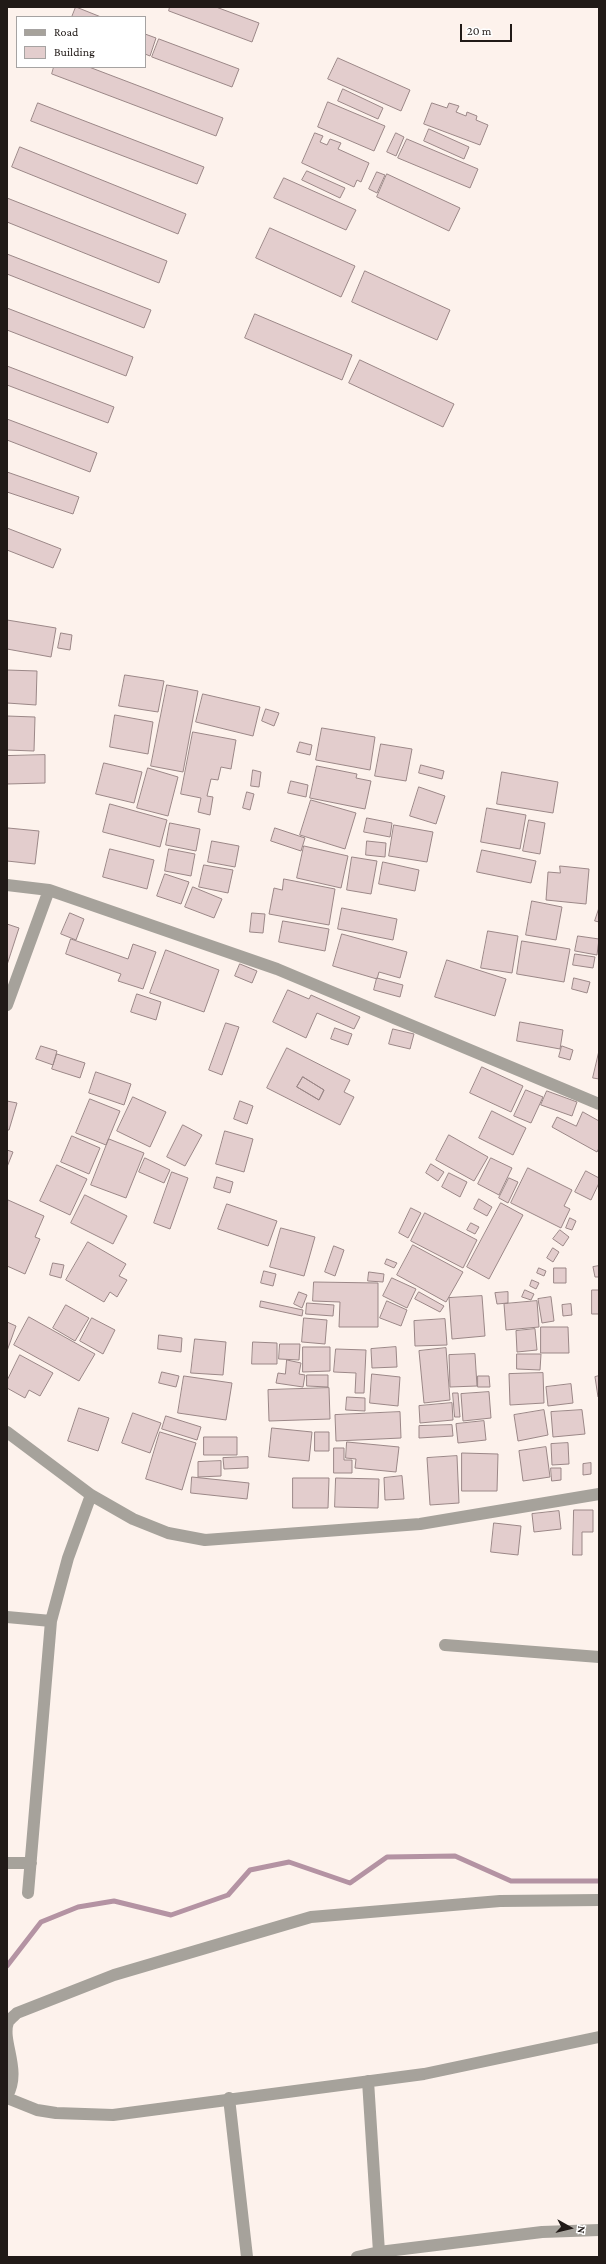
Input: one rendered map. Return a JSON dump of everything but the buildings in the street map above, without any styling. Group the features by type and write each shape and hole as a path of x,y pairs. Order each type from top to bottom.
{"street":[{"path":"7,885 50,890 277,969 599,1104"},
{"path":"7,1005 50,890"},
{"path":"7,1432 91,1495 133,1519 168,1532 205,1540 420,1524 599,1494"},
{"path":"28,1893 51,1621 68,1558 91,1495"},
{"path":"7,1617 51,1621"},
{"path":"445,1645 599,1657"},
{"path":"7,1863 31,1863"},
{"path":"596,2039 424,2074 229,2098 112,2115 56,2113 37,2110 7,2097 12,2086 12,2064 8,2030 9,2021 17,2013 114,1975 311,1917 500,1901 599,1900"},
{"path":"368,2081 379,2252"},
{"path":"229,2098 247,2257"},
{"path":"357,2257 379,2252 542,2232 599,2230"}],"waterway":[{"path":"7,1966 41,1922 78,1907 114,1901 171,1915 228,1895 250,1870 289,1862 350,1883 387,1857 455,1856 511,1881 599,1881"}]}
